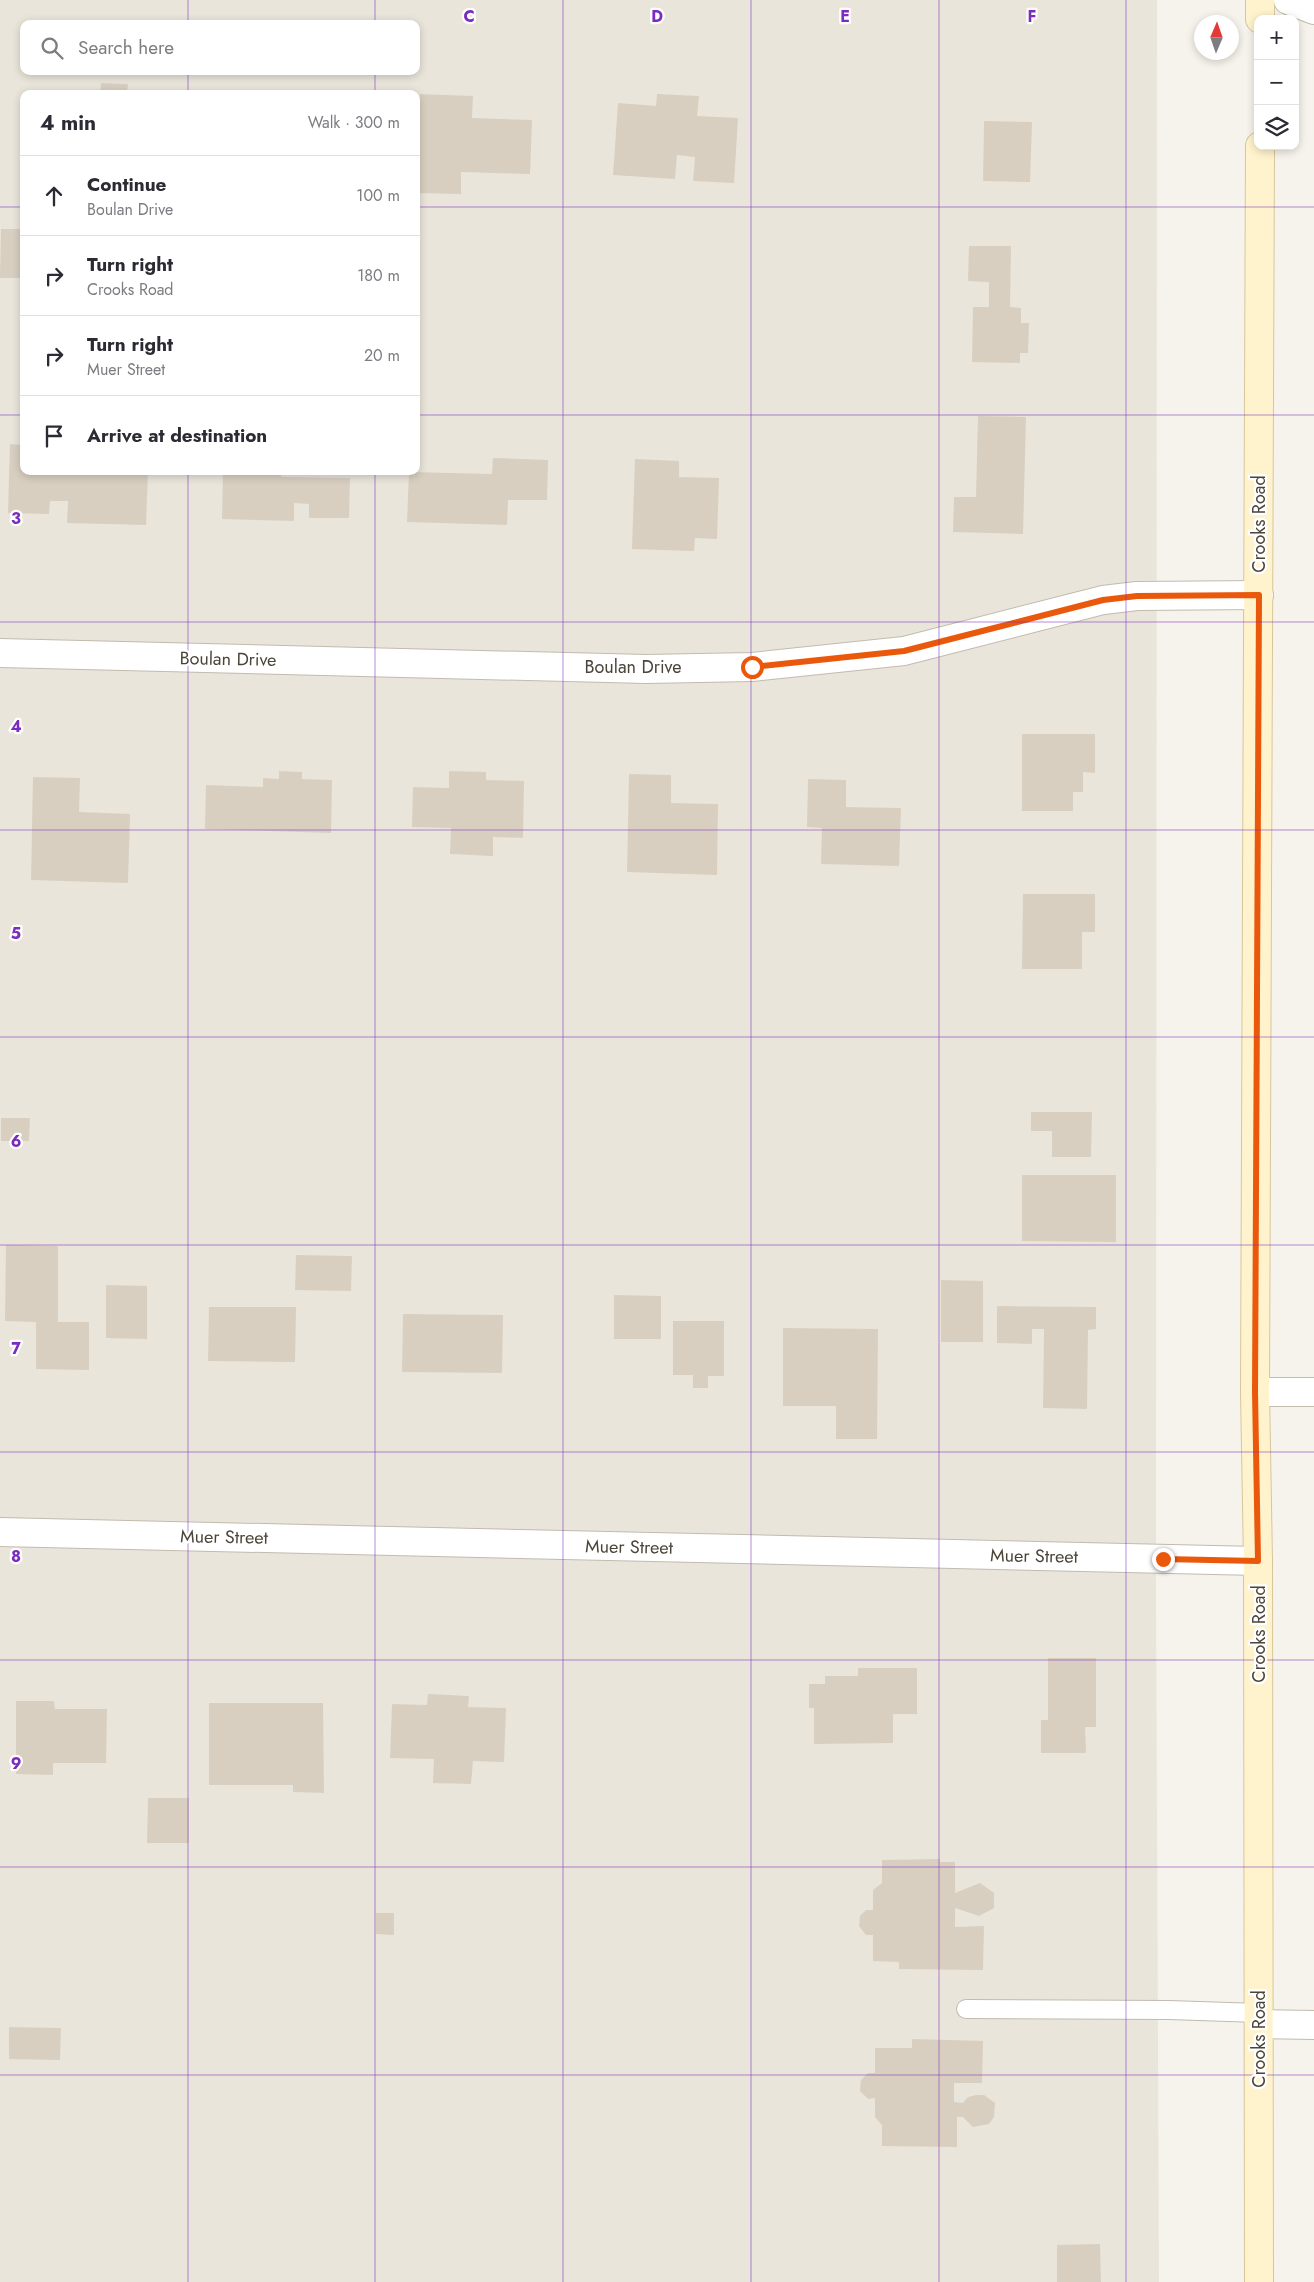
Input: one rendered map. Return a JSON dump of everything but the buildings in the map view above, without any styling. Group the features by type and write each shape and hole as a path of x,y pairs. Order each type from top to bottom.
{"main road":[{"path":"1260,0 1260,15"},
{"name":"Crooks Road","path":"1259,2282 1258,1561 1255,1392 1260,150"}],"street":[{"path":"1288,0 1314,10"},
{"name":"Boulan Drive","path":"0,653 646,669 752,667 904,651 1103,600 1164,594 1259,595"},
{"path":"1255,1392 1314,1392"},
{"name":"Muer Street","path":"0,1532 1258,1561"},
{"path":"1260,2019 1314,2025"}],"lane":[{"path":"966,2009 1159,2010 1260,2019"}],"shaded area":[{"path":"0,0 1157,0 1156,1587 1159,2282 0,2282"}],"route":[{"path":"752,667 904,651 1103,600 1164,594 1259,595 1255,1392 1258,1561 1163,1559"}]}
